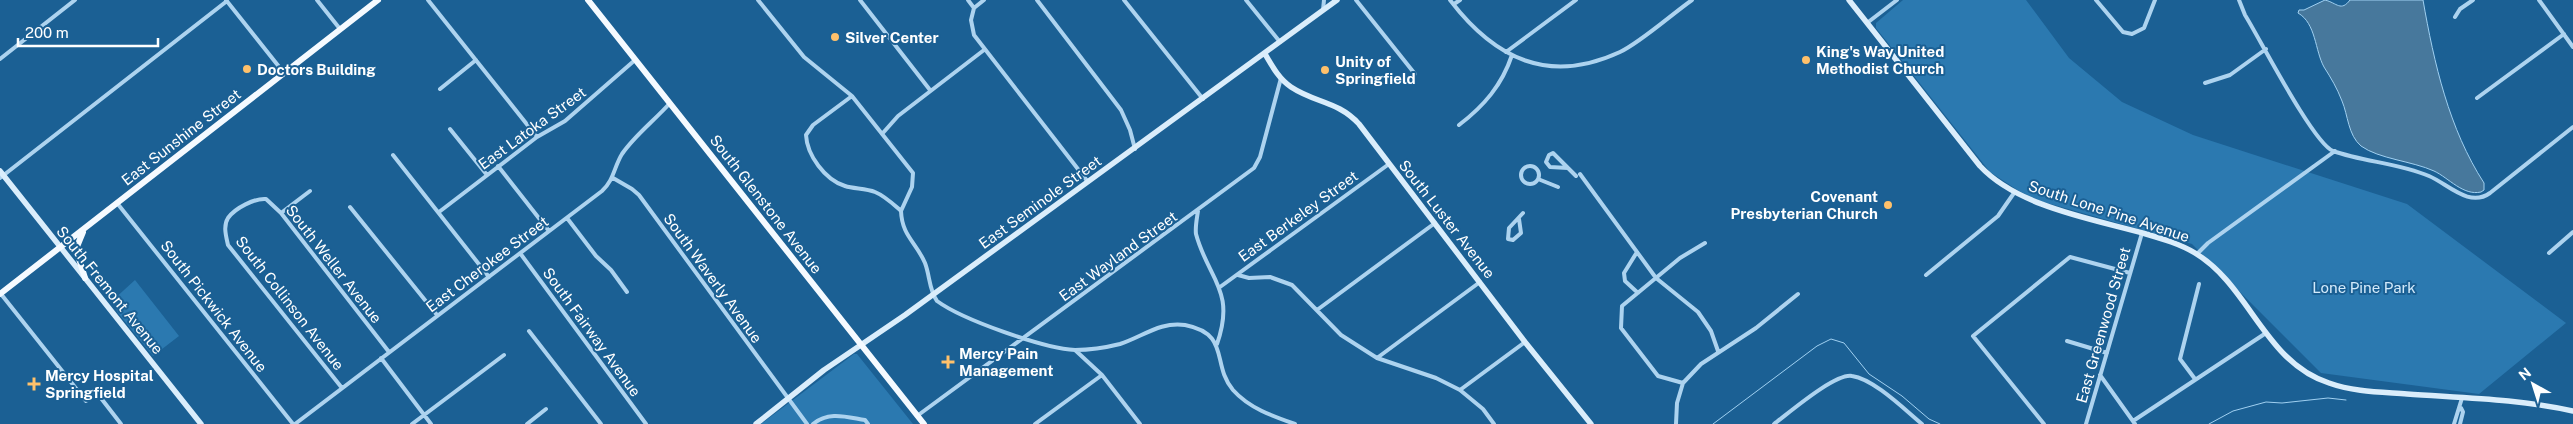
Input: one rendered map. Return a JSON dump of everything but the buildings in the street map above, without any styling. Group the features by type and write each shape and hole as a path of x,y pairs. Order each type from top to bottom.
{"main road":[{"name":"East Sunshine Street","path":"0,294 378,0"},
{"name":"South Glenstone Avenue","path":"588,0 924,424"},
{"path":"85,278 76,249 87,226"}],"street":[{"path":"0,59 75,0"},
{"path":"1,175 226,0 284,73"},
{"path":"317,0 340,29"},
{"path":"428,0 537,137"},
{"path":"758,0 804,57 852,96 912,173 912,187 901,211 902,226 924,261 933,295 943,306 998,330 1075,350 1119,344 1165,325 1184,325 1200,330 1217,344"},
{"path":"860,0 930,90"},
{"path":"968,0 974,8"},
{"path":"984,0 974,8 971,20 974,35 1088,182"},
{"path":"1037,0 1121,110 1130,130 1134,149"},
{"path":"1124,0 1202,99"},
{"path":"1246,0 1280,42"},
{"path":"1323,10 1324,0"},
{"name":"East Seminole Street","path":"756,424 860,345 933,295 1337,0"},
{"path":"1356,0 1415,74"},
{"path":"1450,0 1480,34 1512,55 1545,66 1586,65 1622,51 1692,0"},
{"path":"1454,4 1460,0"},
{"path":"1506,52 1576,0"},
{"name":"South Lone Pine Avenue","path":"1849,0 1980,166 1996,181 2014,193 2037,202 2173,242 2197,254 2222,276 2282,353 2298,367 2329,383 2361,390 2533,404 2573,411"},
{"path":"1867,23 1897,0"},
{"path":"2096,0 2123,32 2132,34 2144,28 2155,0"},
{"path":"2239,0 2314,132 2323,144 2335,151 2419,172 2468,197 2478,198 2490,193 2573,127"},
{"path":"2455,17 2460,9 2473,0"},
{"path":"2539,0 2573,47"},
{"path":"2476,98 2564,34"},
{"path":"2205,83 2230,76 2266,49"},
{"path":"882,134 898,116 984,50"},
{"name":"South Luster Avenue","path":"1264,54 1281,78 1292,88 1337,106 1349,113 1525,342 1591,424"},
{"path":"1459,125 1477,111 1491,96 1506,75 1512,55"},
{"path":"440,89 476,60"},
{"name":"East Latoka Street","path":"438,212 537,137 565,121 635,60"},
{"name":"East Wayland Street","path":"918,416 1254,168 1260,157 1281,78"},
{"path":"852,96 814,125 806,136 808,148 812,157 833,180 846,186 875,192 901,211"},
{"name":"East Cherokee Street","path":"294,424 602,191 613,178 618,161 627,148 670,103"},
{"path":"450,129 487,174"},
{"path":"2197,254 2208,243 2335,151"},
{"path":"1568,168 1550,166 1546,162 1549,155 1553,153 1578,175 1656,278 1698,312 1711,332 1718,351"},
{"path":"393,155 489,277"},
{"name":"East Berkeley Street","path":"1220,287 1389,164"},
{"path":"498,166 549,231"},
{"path":"1527,166 1534,167 1539,172 1538,179 1533,184 1526,183 1521,178 1522,171 1527,166"},
{"name":"South Fremont Avenue","path":"1,175 201,424"},
{"name":"South Waverly Avenue","path":"613,178 632,189 639,196 807,424"},
{"path":"1538,179 1558,187"},
{"path":"280,213 310,191"},
{"path":"1926,275 1994,220 2014,193"},
{"name":"South Weller Avenue","path":"224,230 228,217 255,198 266,199 280,213 390,352"},
{"name":"South Pickwick Avenue","path":"117,203 294,424"},
{"path":"350,207 437,315"},
{"path":"1198,211 1196,232 1220,287 1223,326 1217,344 1222,371 1232,388 1247,403 1295,424"},
{"path":"1519,219 1521,233 1513,240 1508,239 1509,228 1523,213"},
{"path":"567,218 627,292"},
{"path":"1317,310 1435,223"},
{"name":"South Collinson Avenue","path":"224,230 228,245 342,388"},
{"path":"2549,253 2573,232"},
{"name":"East Greenwood Street","path":"2086,424 2142,233"},
{"path":"1683,383 1658,376 1621,328 1620,315 1622,306 1680,258 1705,243"},
{"path":"1637,252 1624,273 1625,281 1638,293"},
{"name":"South Fairway Avenue","path":"520,253 646,424"},
{"path":"2044,424 1973,336 2070,257 2130,273"},
{"path":"1238,274 1249,278 1270,277 1292,286 1341,335 1377,358 1436,378 1460,390 1483,410 1494,424"},
{"path":"1377,358 1480,282"},
{"path":"2195,379 2180,359 2198,284"},
{"path":"0,294 86,401 97,393 121,424"},
{"path":"1676,424 1677,403 1683,383 1701,364 1718,351 1756,328 1798,294"},
{"path":"529,331 601,424"},
{"path":"2100,375 2134,423 2195,379 2266,333"},
{"path":"2067,340 2107,354"},
{"path":"1460,390 1525,342"},
{"path":"1075,350 1102,375 1140,424"},
{"path":"412,424 504,355"},
{"path":"381,358 431,424"},
{"path":"1035,424 1102,375"},
{"path":"1774,424 1841,377 1852,375 1892,398 1922,424"},
{"path":"2460,424 2462,398"},
{"path":"527,424 546,409"},
{"path":"813,424 819,419 836,415 866,422"},
{"path":"2454,424 2460,416"},
{"path":"637,424 643,420"}],"green space":[{"name":"Lone Pine Park","path":"1903,0 2026,0 2069,58 2122,102 2193,135 2407,204 2566,323 2479,394 2321,373 2192,244 2040,201 2019,191 1990,172 1876,28 1876,23"},
{"path":"135,280 179,336 153,356 118,313 112,301"},
{"path":"854,354 857,354 913,424 761,424"}],"shaded area":[{"path":"2325,0 2341,6 2347,4 2350,0 2423,0 2432,48 2444,95 2461,140 2484,183 2484,190 2474,193 2462,189 2434,171 2377,154 2361,146 2353,136 2340,96 2321,60 2312,30 2298,13 2299,10 2304,10"}],"waterway":[{"path":"1713,424 1817,346 1831,339 1844,343 1869,374 1902,396 1929,419 1940,424"},
{"path":"2209,424 2233,411 2266,402 2282,403 2328,398 2346,400"}],"place":[{"name":"Silver Center","path":"835,37"},
{"name":"King's Way United Methodist Church","path":"1806,60"},
{"name":"Doctors Building","path":"247,69"},
{"name":"Unity of Springfield","path":"1325,70"},
{"name":"Covenant Presbyterian Church","path":"1888,205"},
{"name":"Mercy Pain Management","path":"948,362"},
{"name":"Mercy Hospital Springfield","path":"34,384"}]}
